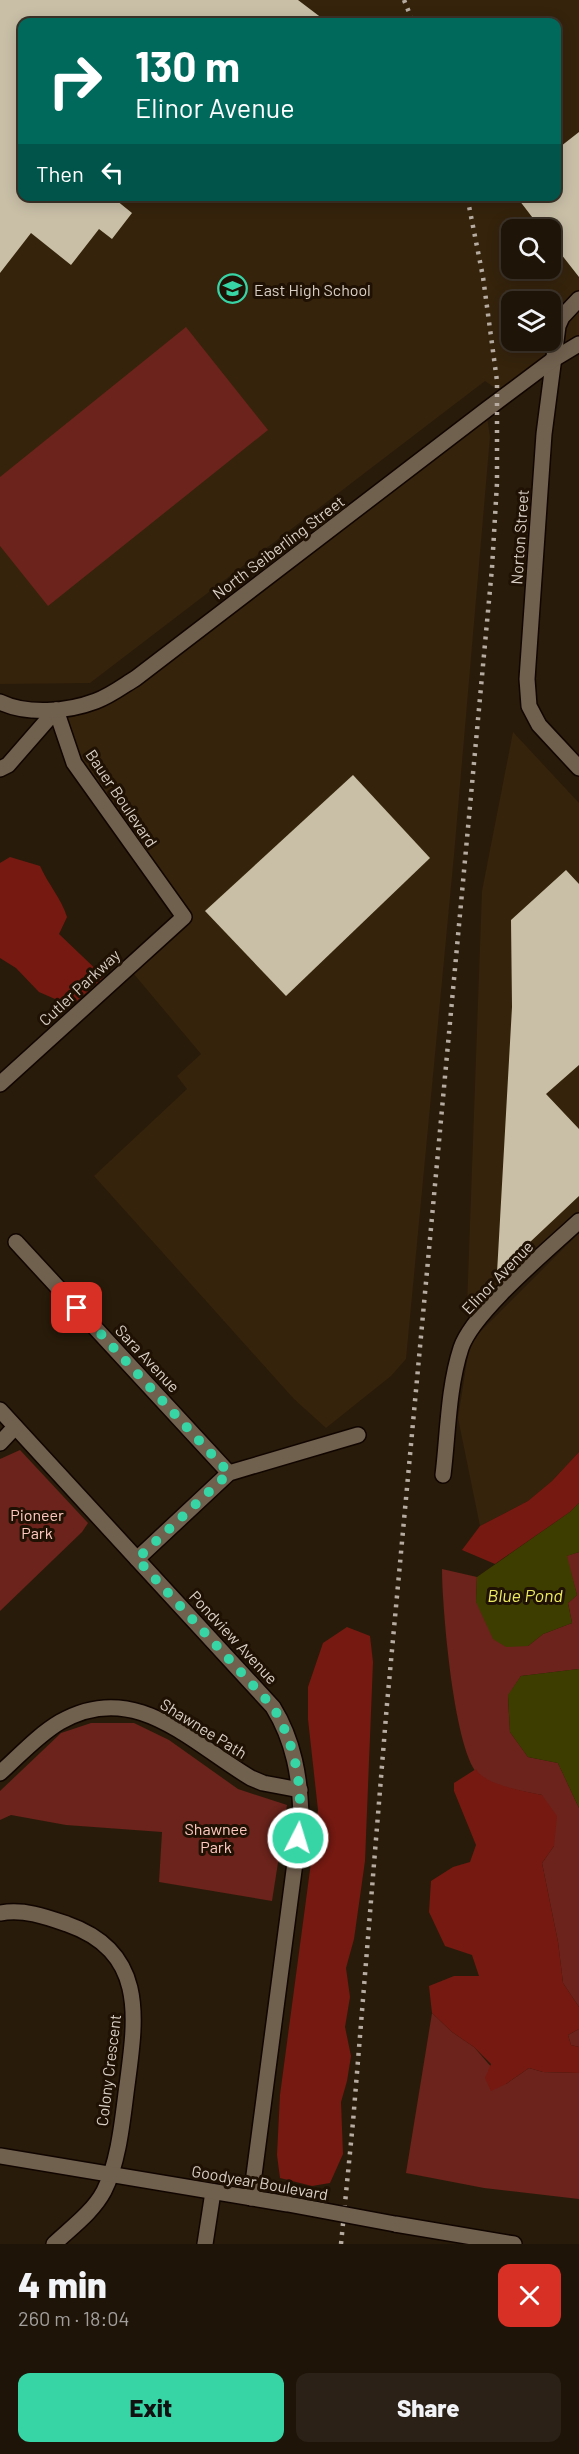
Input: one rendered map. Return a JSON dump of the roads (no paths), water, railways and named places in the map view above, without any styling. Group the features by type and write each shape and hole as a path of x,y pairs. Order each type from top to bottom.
{"street":[{"name":"Norton Street","path":"579,299 562,317 558,326 544,434 527,679 529,706 539,725 579,768"},
{"name":"North Seiberling Street","path":"56,710 96,701 136,678 554,359 579,344"},
{"path":"0,702 12,708 56,710"},
{"path":"0,769 8,765 56,710"},
{"name":"Bauer Boulevard","path":"56,710 74,763 184,917"},
{"name":"Cutler Parkway","path":"0,1084 184,917"},
{"name":"Elinor Avenue","path":"443,1475 458,1363 468,1334 515,1282 579,1221"},
{"name":"Sara Avenue","path":"16,1242 229,1473"},
{"name":"Pondview Avenue","path":"0,1410 273,1707 285,1727 292,1747 300,1790 301,1817 251,2198"},
{"path":"0,1443 15,1426"},
{"path":"137,1559 229,1473 358,1435"},
{"name":"Shawnee Path","path":"0,1773 47,1731 65,1719 85,1711 105,1707 125,1707 156,1716 251,1778 300,1790"},
{"name":"Colony Crescent","path":"0,1913 35,1913 88,1933 111,1950 126,1973 132,1996 134,2025 124,2109 111,2175 98,2201 54,2244"},
{"name":"Goodyear Boulevard","path":"0,2156 514,2244"},
{"path":"205,2244 213,2192"}],"water":[{"name":"Blue Pond","path":"579,1503 579,1552 567,1556 577,1595 568,1603 572,1623 543,1634 528,1646 506,1647 493,1639 476,1602 477,1577 570,1512"},
{"path":"579,1669 579,1808 558,1763 528,1757 510,1732 508,1695 521,1676"}],"railway":[{"path":"404,0 411,18"},
{"path":"341,2244 387,1704 492,568 497,483 497,381 483,277 468,201"}],"place":[{"name":"East High School","path":"233,289"}],"park label":[{"name":"Pioneer Park","path":"37,1523"},
{"name":"Shawnee Park","path":"216,1837"}]}
